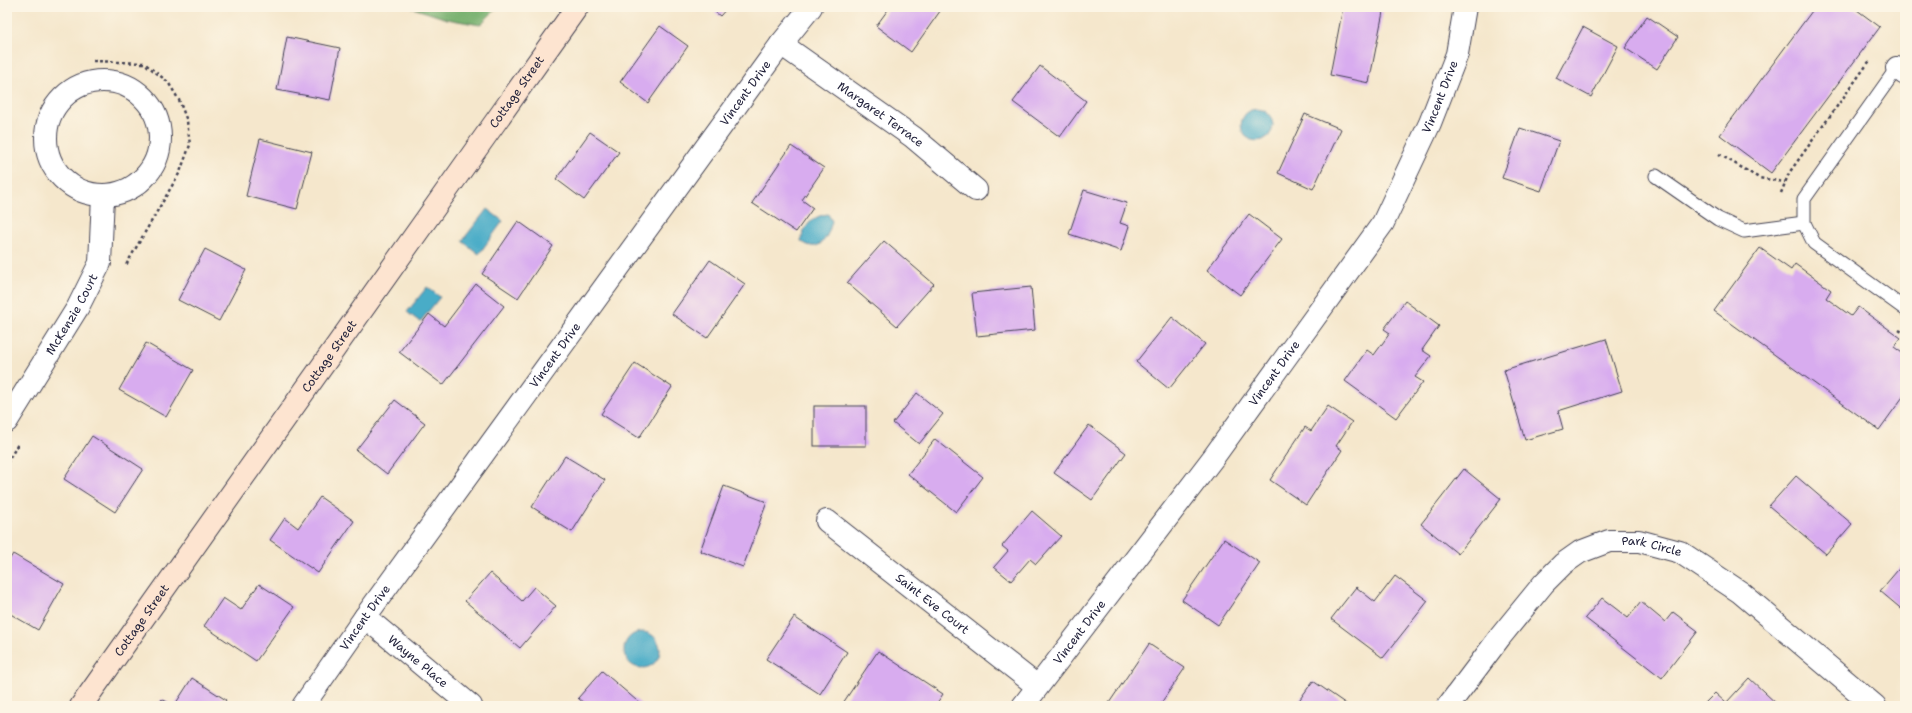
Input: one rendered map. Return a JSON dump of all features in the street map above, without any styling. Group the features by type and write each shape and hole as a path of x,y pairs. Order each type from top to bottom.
{"street":[{"name":"Cottage Street","path":"81,706 577,7"},
{"name":"Vincent Drive","path":"303,706 365,617 781,44 811,7"},
{"name":"Vincent Drive","path":"1022,706 1214,458 1383,223 1430,123 1457,54 1465,7"},
{"name":"Margaret Terrace","path":"781,44 913,137 976,190"},
{"path":"111,81 129,86 145,98 156,114 161,132 160,152 152,169 140,184 122,193 103,196 85,193 68,184 55,171 48,154 46,134 50,116 60,100 74,88 92,82 111,81"},
{"name":"McKenzie Court","path":"7,421 78,307 100,263 103,196"},
{"name":"Saint Eve Court","path":"827,521 1037,686"},
{"name":"Park Circle","path":"1448,706 1500,637 1544,583 1563,564 1580,552 1609,541 1639,541 1680,552 1740,592 1874,706"},
{"name":"Wayne Place","path":"365,617 471,706"}],"lane":[{"path":"1901,71 1804,199 1804,223 1814,243 1905,309"},
{"path":"1656,176 1718,219 1744,231 1804,223"}],"path":[{"path":"1781,193 1789,173 1871,59"},
{"path":"1719,154 1759,178 1785,182"}],"green space":[{"path":"410,7 498,7 480,25 447,19"}],"water":[{"path":"1254,109 1260,109 1270,116 1273,125 1272,131 1266,138 1260,141 1254,141 1244,134 1241,128 1241,122 1248,112"},
{"path":"487,209 503,221 479,254 462,241"},
{"path":"828,214 832,221 828,233 822,243 813,246 807,245 801,241 804,231 813,219"},
{"path":"427,287 440,297 420,322 407,312"},
{"path":"646,632 655,637 659,643 659,657 655,663 646,668 638,668 629,663 625,657 624,646 629,637 635,633"}],"building":[{"path":"709,7 728,7 720,16"},
{"path":"890,7 943,7 911,52 876,26"},
{"path":"1343,7 1354,7 1383,12 1369,83 1330,75"},
{"path":"1815,7 1853,7 1880,27 1771,173 1720,135"},
{"path":"1647,16 1678,37 1657,69 1625,48"},
{"path":"660,26 688,46 648,103 620,82"},
{"path":"1583,27 1618,46 1591,97 1556,78"},
{"path":"287,37 340,48 330,100 277,90"},
{"path":"1040,66 1086,101 1060,137 1013,102"},
{"path":"1305,114 1341,129 1313,189 1278,173"},
{"path":"1520,128 1559,141 1541,191 1502,178"},
{"path":"590,132 619,152 584,200 556,179"},
{"path":"260,139 312,152 297,209 246,196"},
{"path":"791,146 824,168 802,200 813,208 796,232 752,203"},
{"path":"1084,190 1127,203 1120,223 1129,226 1121,251 1069,234"},
{"path":"1249,214 1282,239 1240,295 1207,270"},
{"path":"518,221 553,246 518,298 482,274"},
{"path":"884,241 934,284 897,326 847,283"},
{"path":"1760,248 1791,270 1795,264 1831,290 1826,298 1851,316 1858,307 1901,338 1894,347 1905,355 1905,394 1879,430 1714,311"},
{"path":"205,249 246,270 219,321 178,300"},
{"path":"710,260 745,284 707,338 672,314"},
{"path":"476,284 504,306 443,385 399,352 429,314 444,326"},
{"path":"1031,287 1035,330 977,336 972,293"},
{"path":"1405,301 1439,326 1422,350 1431,356 1415,377 1423,382 1396,418 1345,381 1367,350 1374,355 1390,333 1384,329"},
{"path":"1172,317 1205,344 1169,389 1136,362"},
{"path":"1606,339 1622,391 1558,411 1563,429 1525,440 1504,370"},
{"path":"146,343 193,370 166,417 119,390"},
{"path":"635,363 672,387 639,438 601,414"},
{"path":"917,393 943,414 919,444 893,423"},
{"path":"395,400 425,423 387,474 356,450"},
{"path":"814,406 866,406 866,446 814,446"},
{"path":"1328,406 1352,422 1336,446 1342,450 1306,505 1270,480 1305,427 1311,431"},
{"path":"1089,425 1126,453 1092,500 1054,473"},
{"path":"92,436 143,469 115,512 64,479"},
{"path":"935,439 983,477 956,512 908,474"},
{"path":"565,456 605,480 572,532 532,507"},
{"path":"1464,469 1501,499 1458,554 1421,524"},
{"path":"1796,476 1852,524 1826,554 1769,506"},
{"path":"724,486 767,502 743,567 700,551"},
{"path":"320,497 354,521 318,573 270,540 285,518 298,528"},
{"path":"1032,511 1061,536 1036,564 1030,559 1011,581 994,567 1008,551 1002,546"},
{"path":"1224,539 1260,563 1218,625 1182,600"},
{"path":"13,554 64,584 38,630 7,612 7,563"},
{"path":"1903,564 1905,565 1905,612 1880,591"},
{"path":"490,573 522,601 534,587 556,606 520,648 465,601"},
{"path":"1395,576 1428,601 1383,658 1331,619 1356,587 1375,602"},
{"path":"259,584 294,607 256,661 204,626 223,598 241,610"},
{"path":"1602,598 1628,618 1641,602 1665,622 1673,612 1698,631 1662,678 1585,618"},
{"path":"794,617 847,652 820,694 766,659"},
{"path":"1149,644 1185,668 1159,706 1107,706"},
{"path":"878,651 943,694 935,706 847,706 843,703"},
{"path":"602,671 643,706 587,706 578,698"},
{"path":"192,678 226,700 222,706 174,706"},
{"path":"1749,678 1779,706 1702,706 1715,693 1726,703"},
{"path":"1313,681 1349,706 1295,706"},
{"path":"162,699 174,706 157,706"}]}
